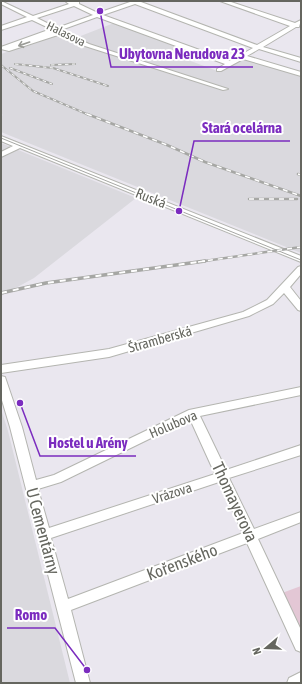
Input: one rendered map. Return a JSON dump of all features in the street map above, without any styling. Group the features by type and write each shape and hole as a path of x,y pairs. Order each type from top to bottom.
{"street":[{"path":"1,28 71,2 83,1"},
{"path":"59,31 3,48 7,50 59,31 99,16 135,1 257,48 301,60"},
{"path":"223,1 301,28"},
{"name":"Halasova","path":"1,2 90,46 225,89"},
{"path":"71,2 99,16 230,63"},
{"path":"219,70 301,22"},
{"path":"241,56 301,74"},
{"name":"Ruská","path":"1,138 301,259"},
{"path":"1,155 20,146"},
{"name":"Štramberská","path":"1,369 109,353 240,316 266,305 301,269"},
{"path":"284,286 301,308"},
{"name":"U Cementárny","path":"1,380 16,427 83,683"},
{"name":"Holubova","path":"31,486 57,479 193,413 301,391"},
{"name":"Thomayerova","path":"193,413 301,645"},
{"name":"Vrázova","path":"44,535 301,450"},
{"name":"Kořenského","path":"63,607 301,517"},
{"path":"294,683 301,679"}],"shaded area":[{"path":"114,23 197,54 188,60 220,72 240,60 250,61 301,76 301,253 1,132 1,116 3,115 1,114 1,54 60,33 73,39"},
{"path":"1,143 136,198 34,278 1,296"},
{"path":"1,409 8,431 70,683 1,683"},
{"path":"301,586 301,633 282,593"}],"tram line":[{"path":"1,138 301,260"}],"railway":[{"path":"15,64 53,68 108,86"},
{"path":"51,65 75,64"},
{"path":"1,65 33,91 89,115"},
{"path":"10,68 52,84"},
{"path":"87,114 167,145 205,162 301,196"},
{"path":"249,199 297,199"},
{"path":"202,261 301,247"},
{"path":"1,293 46,283 202,261"},
{"path":"198,262 202,261"}],"place":[{"name":"Ubytovna Nerudova 23","path":"100,11"},
{"name":"Stará ocelárna","path":"179,211"},
{"name":"Hostel u Arény","path":"20,403"},
{"name":"Romo","path":"87,670"}]}
